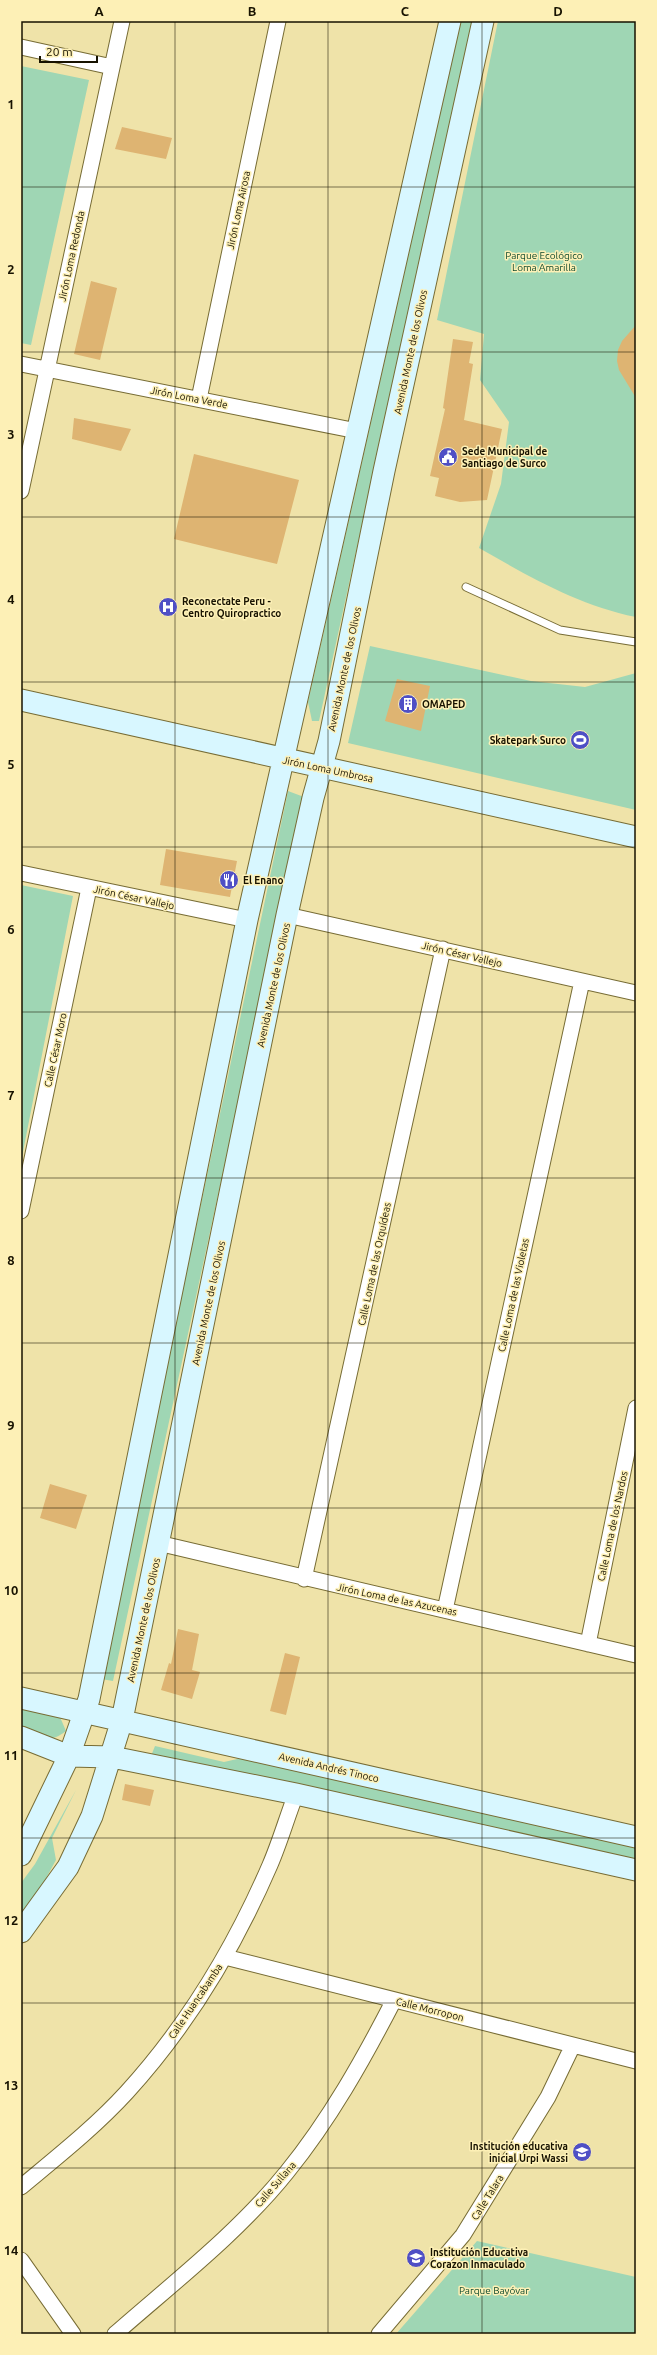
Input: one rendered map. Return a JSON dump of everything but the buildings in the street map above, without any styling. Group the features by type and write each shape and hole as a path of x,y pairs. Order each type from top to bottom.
{"street":[{"name":"Jirón Loma Redonda","path":"21,491 122,21"},
{"name":"Jirón Loma Airosa","path":"199,399 278,21"},
{"path":"21,1855 69,1756 85,1712 247,920 450,21"},
{"name":"Avenida Monte de los Olivos","path":"21,1932 68,1866 92,1816 98,1792 112,1757 122,1720 287,914 322,767 483,21"},
{"path":"21,46 112,67"},
{"name":"Jirón Loma Verde","path":"21,364 357,431"},
{"name":"Jirón Loma Umbrosa","path":"21,700 636,837"},
{"name":"Jirón César Vallejo","path":"21,873 247,920"},
{"name":"Calle César Moro","path":"21,1211 89,888"},
{"name":"Jirón César Vallejo","path":"287,914 636,993"},
{"name":"Calle Loma de las Orquídeas","path":"304,1579 443,950"},
{"name":"Calle Loma de las Violetas","path":"445,1610 582,981"},
{"name":"Calle Loma de los Nardos","path":"588,1644 636,1408"},
{"name":"Jirón Loma de las Azucenas","path":"158,1544 304,1579 445,1610 636,1656"},
{"name":"Avenida Andrés Tinoco","path":"21,1698 636,1837"},
{"path":"21,1737 69,1756 112,1757 296,1794 636,1870"},
{"name":"Calle Huancabamba","path":"21,2187 64,2152 127,2092 183,2022 224,1957 270,1865 296,1794"},
{"name":"Calle Morropon","path":"224,1957 636,2061"},
{"name":"Calle Sullana","path":"115,2334 248,2215 286,2173 318,2131 361,2063 394,2000"},
{"name":"Calle Talara","path":"379,2334 463,2236 548,2097 573,2045"},
{"path":"21,2260 73,2334"}],"lane":[{"path":"466,587 560,630 636,642"}],"green space":[{"path":"461,21 472,21 319,721 312,721 308,702"},
{"name":"Parque Ecológico Loma Amarilla","path":"498,21 636,21 636,617 615,612 574,598 479,548 501,484 509,422 480,380 484,334 437,320"},
{"path":"21,66 89,80 31,345 21,343"},
{"path":"370,646 531,681 585,687 636,673 636,810 348,743"},
{"path":"288,791 304,797 113,1681 101,1679"},
{"path":"21,885 73,896 21,1162"},
{"path":"21,1707 60,1717 66,1731 54,1738 49,1739 21,1730"},
{"path":"155,1746 224,1762 246,1757 636,1846 636,1865 151,1756"},
{"path":"76,1790 52,1838 56,1860 38,1893 21,1913 21,1883 35,1864"},
{"name":"Parque Bayóvar","path":"477,2241 636,2277 636,2334 396,2334"}],"place":[{"name":"Sede Municipal de Santiago de Surco","path":"448,457"},
{"name":"Reconectate Peru - Centro Quiropractico","path":"168,607"},
{"name":"OMAPED","path":"408,704"},
{"name":"Skatepark Surco","path":"580,740"},
{"name":"El Enano","path":"229,880"},
{"name":"Institución educativa inicial Urpi Wassi","path":"582,2152"},
{"name":"Institución Educativa Corazon Inmaculado","path":"416,2258"}]}
